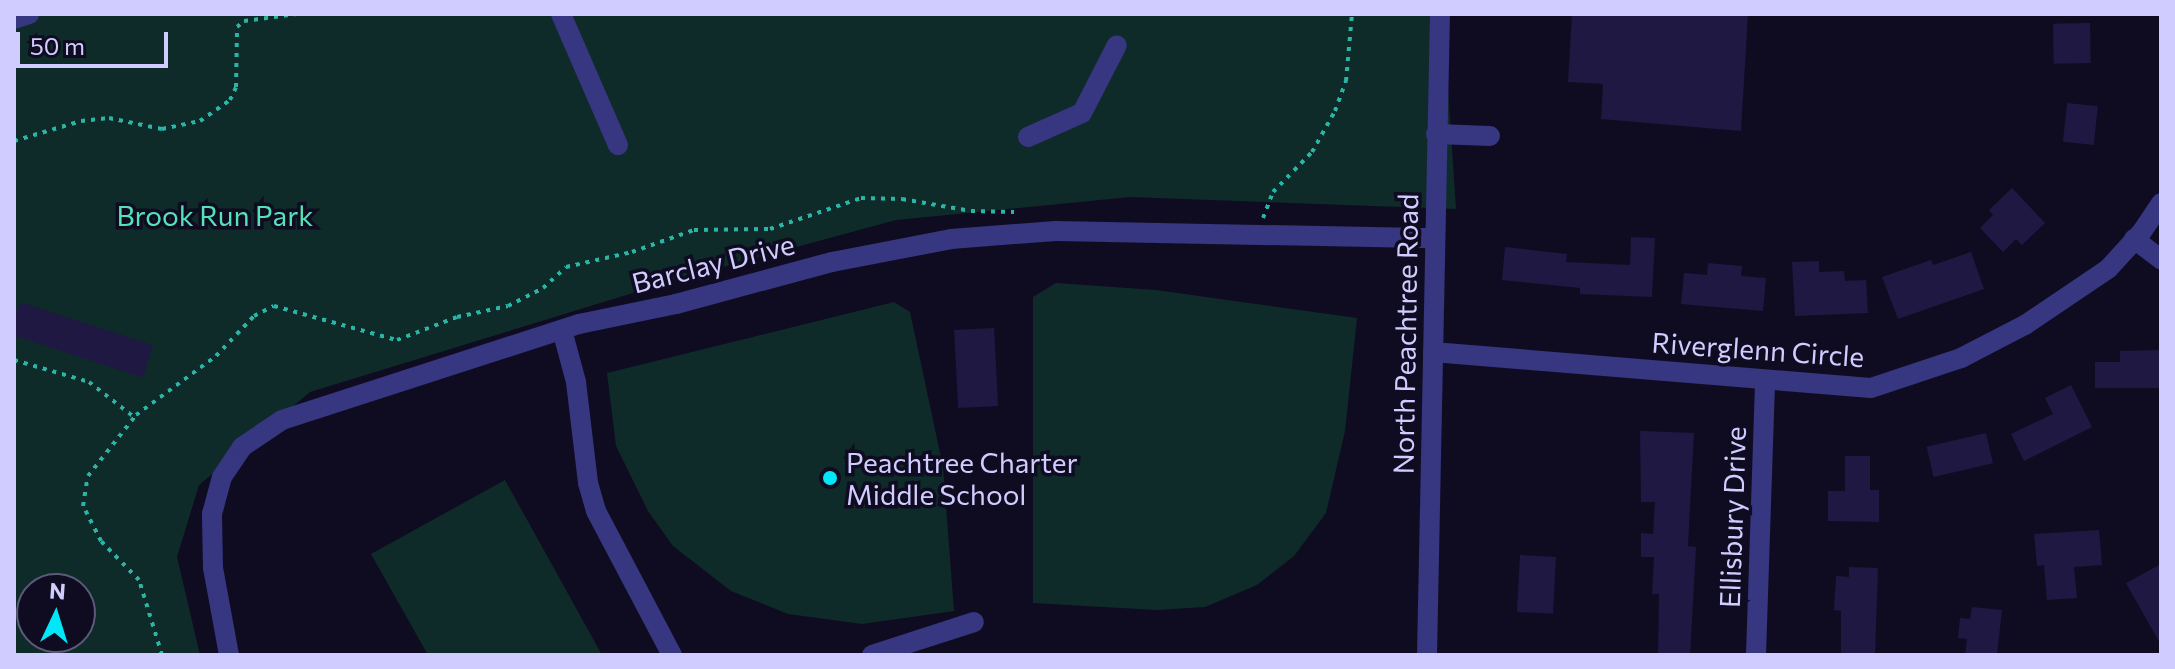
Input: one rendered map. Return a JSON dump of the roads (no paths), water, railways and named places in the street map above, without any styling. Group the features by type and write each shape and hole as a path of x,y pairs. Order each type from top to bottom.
{"street":[{"path":"14,19 29,14"},
{"path":"561,14 618,145"},
{"name":"North Peachtree Road","path":"1427,655 1440,14"},
{"path":"1028,137 1082,113 1117,45"},
{"path":"1436,134 1490,136"},
{"name":"Riverglenn Circle","path":"1433,352 1871,388 1961,358 2025,325 2108,269 2161,203"},
{"name":"Barclay Drive","path":"229,655 213,568 212,514 222,477 242,447 282,420 562,330 832,262 951,239 1056,231 1435,238"},
{"path":"2134,239 2161,259"},
{"path":"562,330 576,382 588,483 596,511 672,655"},
{"name":"Ellisbury Drive","path":"1756,655 1765,381"},
{"path":"872,655 974,622"}],"place":[{"name":"Peachtree Charter Middle School","path":"830,478"}],"park label":[{"name":"Brook Run Park","path":"215,215"}]}
